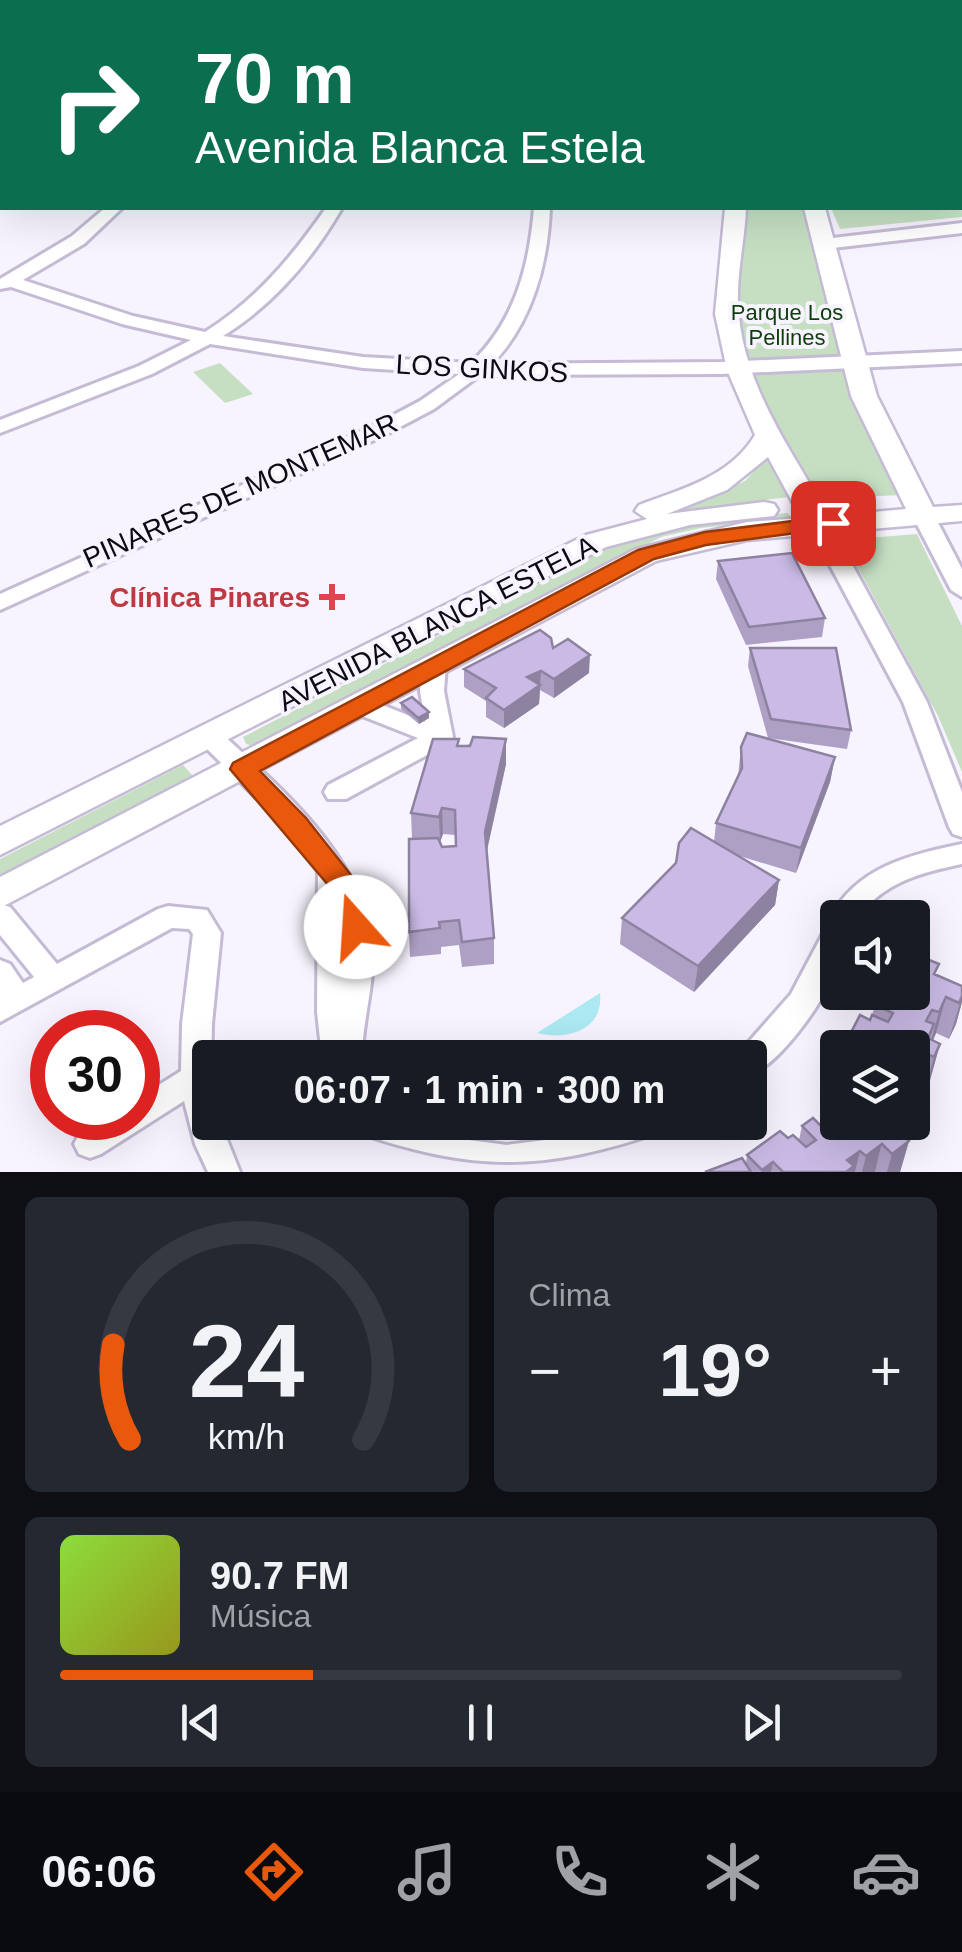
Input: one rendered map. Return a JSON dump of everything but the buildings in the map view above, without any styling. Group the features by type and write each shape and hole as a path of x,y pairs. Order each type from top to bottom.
{"main road":[{"path":"735,210 726,314 738,366 769,434 814,515"},
{"path":"815,210 864,396 919,508"},
{"path":"581,547 606,528 736,474 760,451 769,434"},
{"name":"AVENIDA BLANCA ESTELA","path":"0,842 581,547 689,517 919,508 962,498"},
{"name":"AVENIDA BLANCA ESTELA","path":"919,508 962,513"},
{"name":"AVENIDA BLANCA ESTELA","path":"0,894 646,554 814,515"}],"street":[{"path":"6,284 78,240 112,210"},
{"path":"0,426 126,380 205,341 249,311 281,281 317,237 333,210"},
{"name":"PINARES DE MONTEMAR","path":"0,604 74,565 360,439 422,406 474,371 505,334 528,292 540,254 542,210"},
{"path":"824,244 962,228"},
{"name":"LOS GINKOS","path":"6,284 116,320 205,341 290,354 474,371 591,373 962,357"},
{"path":"919,508 962,590"},
{"path":"814,515 914,702 962,828"},
{"path":"434,666 432,691 440,737"},
{"path":"362,706 440,737"},
{"path":"337,792 440,737"},
{"path":"211,738 342,882 356,927 357,972 346,1040"},
{"path":"856,900 888,876 916,864 962,854"},
{"path":"326,863 332,894 329,998 335,1040"},
{"path":"0,915 54,981"},
{"path":"0,972 9,1005 168,917 197,918 207,933 198,1040"},
{"path":"767,1046 788,1027 820,972"},
{"path":"160,1100 192,1080"},
{"path":"90,1144 96,1140"},
{"path":"210,1140 224,1172"},
{"path":"391,1140 426,1158 498,1172 553,1166 610,1140"}],"green space":[{"name":"Parque Los Pellines","path":"743,210 808,210 904,495 822,498 774,424 750,373 737,316 736,276"},
{"path":"832,210 962,210 962,217 840,229"},
{"path":"220,363 253,394 225,403 193,372"},
{"path":"766,458 788,497 676,512 745,481"},
{"path":"787,513 792,517 661,537 253,746 246,744 243,737 622,541 689,522"},
{"path":"917,534 962,626 962,772 938,716 843,540"},
{"path":"183,765 193,776 0,876 0,859"}],"water":[{"path":"600,993 596,1016 581,1030 560,1035 537,1033"}],"place":[{"name":"Clínica Pinares","path":"332,597"}],"route":[{"path":"356,927 342,882 296,825 242,769 646,554 747,531 833,523"}]}
